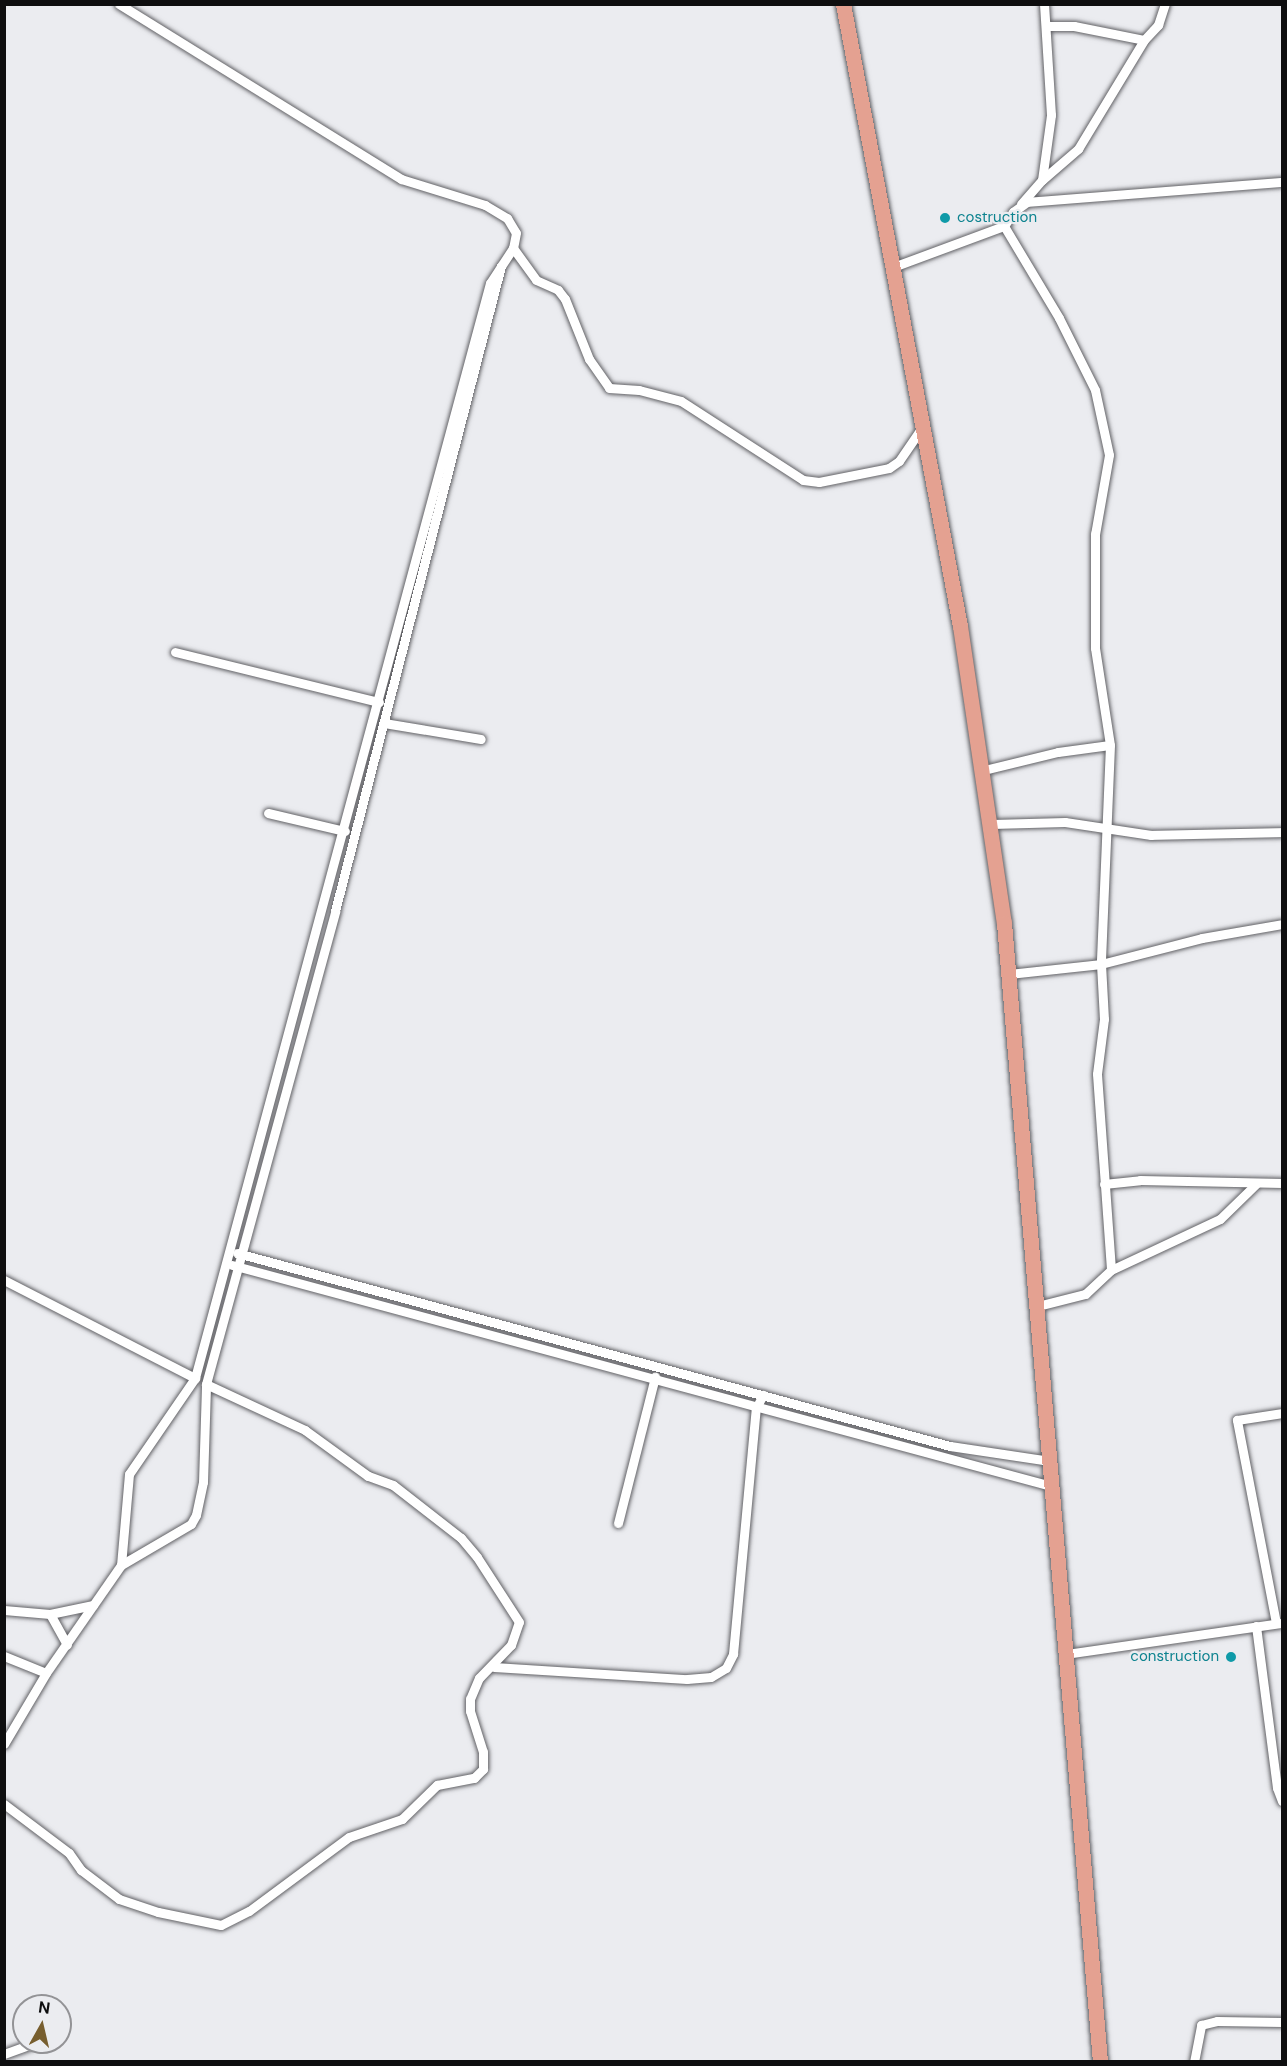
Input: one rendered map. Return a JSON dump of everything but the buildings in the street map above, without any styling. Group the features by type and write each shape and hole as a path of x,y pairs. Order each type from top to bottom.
{"main road":[{"path":"843,4 923,426 992,824 1009,975 1038,1306 1100,2061"}],"street":[{"path":"119,4 401,179 473,200 502,214 514,226 513,248 537,280 558,291 565,299 589,359 609,388 639,390 681,401 803,480 819,482 889,468 899,461 923,426"},
{"path":"1042,180 1051,115 1044,4"},
{"path":"893,267 1004,226 1042,180 1078,149 1144,40 1158,25 1165,4"},
{"path":"1046,26 1074,26 1144,40"},
{"path":"1018,207 1027,202 1282,182"},
{"path":"1004,226 1059,318 1095,390 1102,413 1109,455 1095,534 1095,648 1110,745 1101,964 1104,1019 1097,1074 1111,1270"},
{"path":"121,1565 131,1467 195,1377 345,831 490,283 501,261 513,248"},
{"path":"4,1744 46,1673 121,1565 191,1524 196,1515 202,1482 206,1383 499,286 501,261"},
{"path":"175,652 379,702"},
{"path":"384,723 481,740"},
{"path":"984,770 1058,752 1110,745"},
{"path":"268,813 345,831"},
{"path":"992,824 1065,822 1151,835 1282,832"},
{"path":"1009,975 1101,964 1202,938 1282,924"},
{"path":"1104,1184 1140,1180 1282,1183"},
{"path":"1038,1306 1085,1294 1111,1270 1220,1219 1256,1184"},
{"path":"230,1251 950,1446 1050,1461"},
{"path":"226,1263 655,1377 756,1408 1051,1486"},
{"path":"4,1280 195,1377"},
{"path":"618,1523 655,1377"},
{"path":"4,1804 69,1853 81,1870 119,1899 196,1921 230,1924 349,1837 411,1814 436,1785 479,1774 484,1763 483,1752 470,1711 470,1699 479,1678 494,1666 511,1645 518,1618 461,1538 393,1485 368,1476 305,1430 206,1383"},
{"path":"494,1666 687,1679 711,1677 726,1668 733,1654 756,1408 763,1395"},
{"path":"1066,1654 1279,1623 1237,1420 1282,1413"},
{"path":"4,1610 50,1614 93,1605"},
{"path":"50,1614 67,1645"},
{"path":"1256,1626 1277,1788 1282,1801"},
{"path":"4,1656 46,1673"},
{"path":"1194,2061 1201,2025 1216,2021 1282,2022"}],"place":[{"name":"costruction","path":"945,218"},
{"name":"construction","path":"1231,1657"}]}
